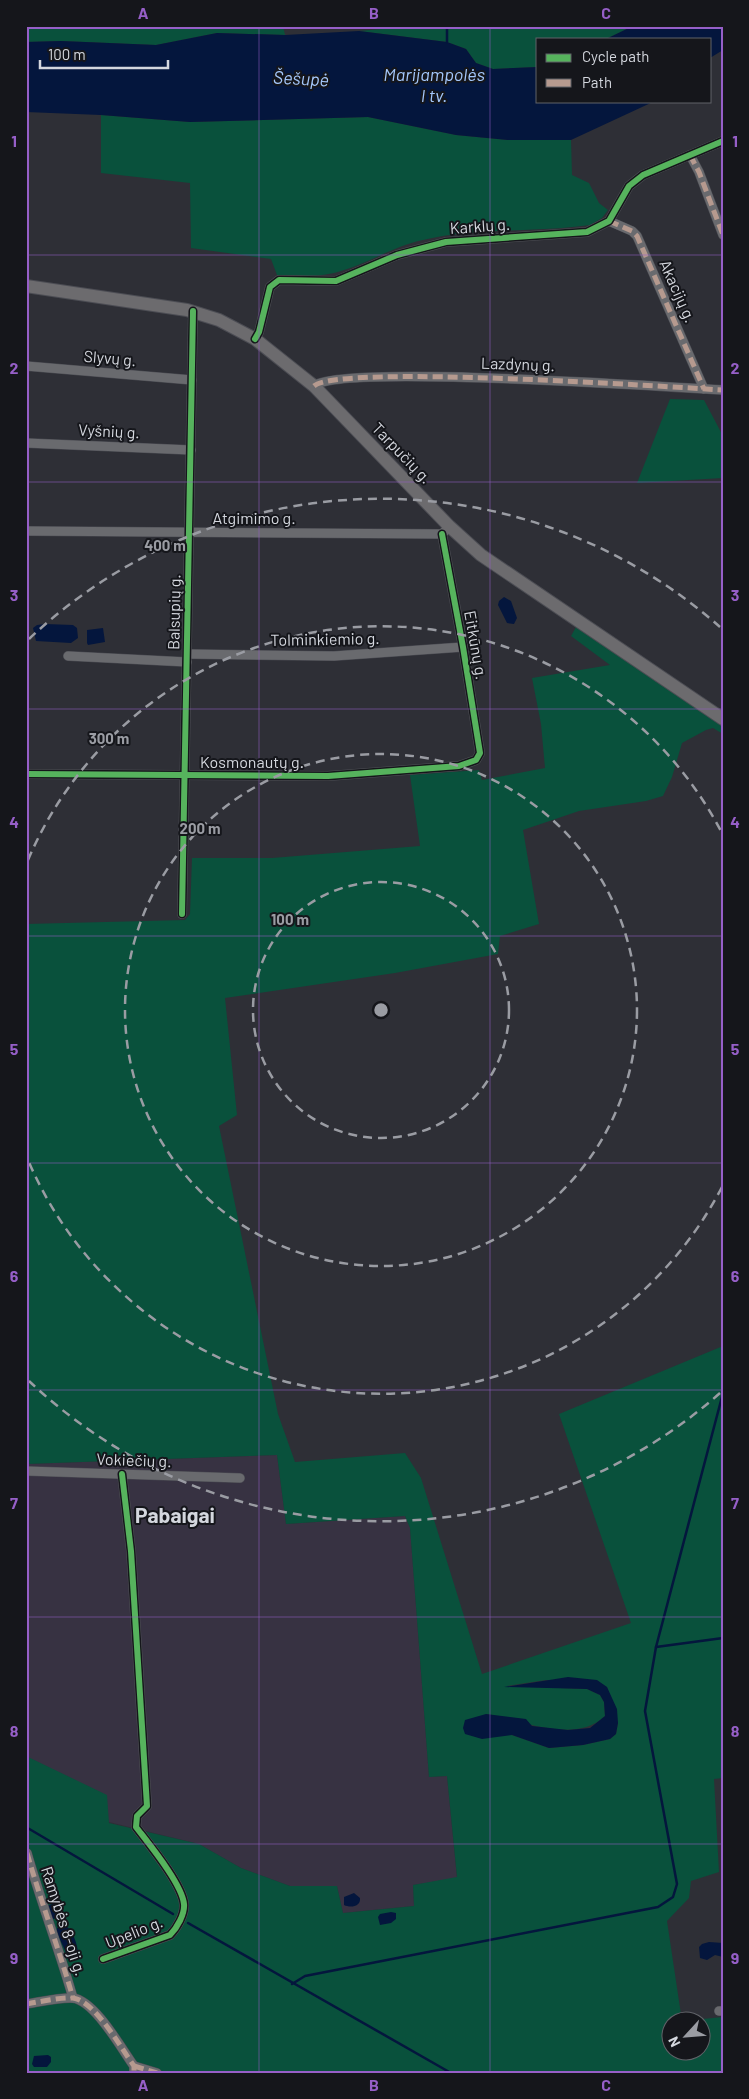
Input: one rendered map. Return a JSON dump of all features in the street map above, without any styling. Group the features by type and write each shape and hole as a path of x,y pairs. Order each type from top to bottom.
{"main road":[{"name":"Tarpučių g.","path":"26,286 193,311 219,320 255,339 314,386 446,530 514,579 723,719"}],"street":[{"path":"609,220 628,186 643,175 723,141"},
{"path":"690,155 723,235"},
{"name":"Karklų g.","path":"255,339 259,332 270,287 279,280 336,281 397,255 427,245 460,240 587,232 609,220"},
{"name":"Akacijų g.","path":"609,220 632,231 637,236 704,389"},
{"name":"Balsupių g.","path":"182,914 193,311"},
{"name":"Slyvų g.","path":"26,366 192,380"},
{"name":"Lazdynų g.","path":"314,386 323,381 362,378 483,378 723,390"},
{"name":"Vyšnių g.","path":"26,443 191,450"},
{"name":"Atgimimo g.","path":"26,531 189,533 446,530"},
{"name":"Eitkūnų g.","path":"446,530 480,753 476,760"},
{"name":"Tolminkiemio g.","path":"68,656 187,658 334,656 463,647"},
{"name":"Kosmonautų g.","path":"26,774 328,776 459,766 476,760"},
{"name":"Vokiečių g.","path":"26,1471 240,1478"},
{"name":"Upelio g.","path":"103,1959 170,1935 175,1931 184,1912 182,1895 173,1878 136,1827 137,1816 147,1806 130,1550 122,1474"},
{"name":"Ramybės 8-oji g.","path":"28,1853 40,1897 60,1952 73,1998"},
{"path":"26,2004 73,1998 85,2004 99,2015 134,2069 157,2073"}],"shaded area":[{"path":"277,1455 286,1524 405,1516 410,1527 429,1777 447,1776 457,1878 413,1885 414,1906 343,1913 337,1886 290,1886 241,1868 199,1844 109,1822 26,1756 26,1464"}],"green space":[{"path":"26,26 283,26 285,35 217,33 156,45 61,41 26,42"},
{"path":"416,26 633,26 608,38 536,38 536,67 493,69 476,63 466,49 447,42 359,31"},
{"path":"101,115 190,122 368,117 456,135 508,140 571,140 572,175 589,183 599,203 608,210 602,218 590,225 443,236 412,243 351,268 326,275 277,275 271,259 191,248 190,183 101,173"},
{"path":"670,399 704,400 723,436 723,478 637,483"},
{"path":"576,627 723,723 723,734 713,728 682,743 672,777 663,796 646,801 579,811 523,830 539,924 500,936 498,954 395,973 225,998 237,1115 219,1126 278,1414 295,1462 405,1453 421,1478 482,1674 631,1623 559,1414 723,1346 723,1778 714,1779 719,1872 691,1881 689,1898 667,1921 681,2012 662,2012 662,2062 712,2062 712,2018 723,2017 723,2073 26,2073 26,1756 107,1795 109,1823 199,1844 241,1868 290,1886 337,1886 343,1913 414,1906 413,1885 457,1877 447,1776 429,1777 410,1528 405,1516 286,1524 277,1455 26,1464 26,924 185,920 190,914 192,858 272,858 420,846 410,775 479,770 482,780 545,768 541,724 532,678 610,665 571,636","holes":["546,1680 607,1687 618,1723 616,1734 610,1739 583,1745 549,1748 512,1735 486,1714 547,1728 579,1729 593,1724 605,1716 604,1702 600,1695 587,1689 507,1686"]}],"water":[{"path":"633,26 723,26 723,50 712,57 712,38 608,38"},
{"name":"Marijampolės I tv.","path":"359,31 447,42 466,49 476,63 493,69 536,67 536,102 653,102 571,140 508,140 456,135 368,117 190,122 101,115 26,112 26,42 61,41 156,45 217,33 285,35"},
{"path":"504,597 511,601 517,618 514,624 507,623 498,605 499,601"},
{"path":"37,625 73,625 77,628 78,638 71,643 36,641 33,628"},
{"path":"103,628 105,642 88,645 87,630"},
{"path":"568,1677 597,1680 607,1687 617,1709 618,1723 616,1734 610,1739 583,1745 549,1748 512,1735 482,1739 465,1734 463,1728 465,1720 486,1714 526,1719 532,1726 568,1730 590,1728 605,1716 604,1702 600,1695 587,1689 504,1687"},
{"path":"354,1893 360,1898 359,1903 352,1906 344,1905 344,1897"},
{"path":"55,1903 58,1904 63,1915 54,1919 51,1918 47,1906"},
{"path":"396,1913 396,1919 391,1923 380,1925 378,1917 380,1914"},
{"path":"64,1925 74,1937 78,1954 67,1955 57,1933 57,1928"},
{"path":"709,1942 723,1943 723,1957 715,1955 707,1960 700,1958 699,1947"},
{"path":"48,2055 51,2057 51,2062 47,2067 34,2067 32,2064 34,2056"}],"waterway":[{"path":"447,26 447,42"},
{"path":"292,1984 305,1976 658,1907 673,1897 677,1884 645,1711 656,1647 723,1393"},
{"path":"656,1647 723,1638"},
{"path":"26,1827 173,1914"},
{"path":"188,1923 451,2073"}],"marked path":[{"path":"690,155 699,172 723,235"},
{"path":"609,221 632,231 637,236 704,389"},
{"path":"314,386 337,380 381,377 440,377 723,390"},
{"path":"27,1853 73,1998"},
{"path":"26,2004 68,1998 81,2001 90,2007 107,2026 134,2066 134,2073"},
{"path":"134,2066 157,2073"}],"cycle path":[{"path":"255,339 259,332 270,287 279,280 336,281 397,255 446,242 587,232 609,221 629,186 643,175 723,141"},
{"path":"182,914 193,311"},
{"path":"26,774 328,776 459,766 476,760 480,753 442,534"},
{"path":"103,1959 170,1935 180,1921 184,1908 182,1896 171,1875 136,1827 137,1816 147,1806 131,1551 122,1474"}],"district":[{"name":"Pabaigai","path":"175,1516"}],"water label":[{"name":"Šešupė","path":"301,79"}]}
